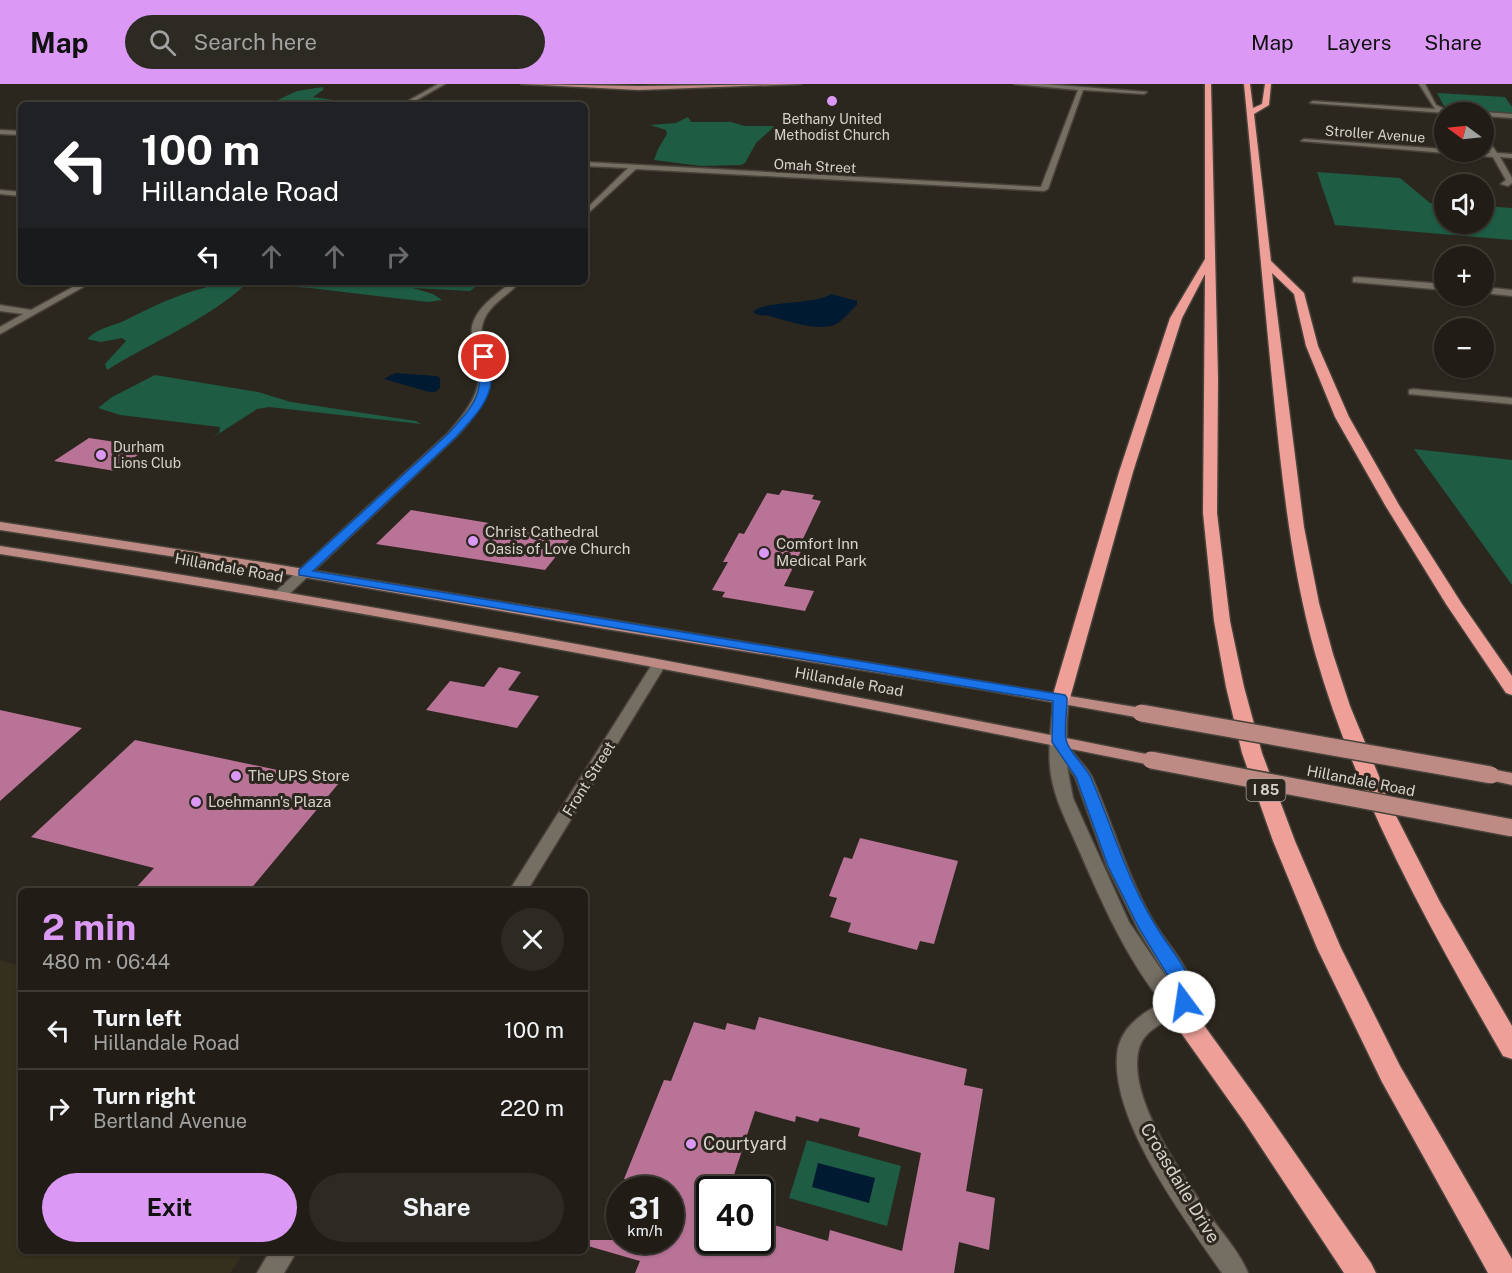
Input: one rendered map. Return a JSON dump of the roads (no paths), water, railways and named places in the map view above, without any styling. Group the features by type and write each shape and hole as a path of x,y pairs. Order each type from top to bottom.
{"highway":[{"name":"I 85","path":"1208,84 1212,379 1210,513 1215,570 1234,687 1252,753 1284,841 1329,948 1391,1074 1504,1273"},
{"path":"1247,84 1294,508 1307,589 1330,675 1344,718 1395,837 1463,966 1512,1048"},
{"path":"1250,113 1264,105 1268,84"},
{"path":"1201,92 1208,101"},
{"path":"1060,698 1126,472 1176,318 1209,258"},
{"path":"1266,262 1299,293 1312,346 1347,426 1392,505 1454,604 1512,689"},
{"path":"1176,1006 1254,1115 1361,1273"}],"main road":[{"path":"524,84 639,88 798,84"},
{"name":"Hillandale Road","path":"0,526 304,573 1060,698 1512,778"},
{"name":"Hillandale Road","path":"0,550 77,560 280,595 1512,828"}],"street":[{"path":"409,102 442,84"},
{"path":"1017,84 1144,92"},
{"path":"1422,84 1434,106"},
{"name":"Omah Street","path":"588,164 1044,189 1081,88"},
{"path":"1313,103 1434,110"},
{"path":"1494,115 1512,116"},
{"path":"0,132 18,133"},
{"name":"Stroller Avenue","path":"1304,141 1434,150"},
{"path":"1495,155 1510,181 1505,184"},
{"name":"Stroller Avenue","path":"1495,155 1512,156"},
{"path":"588,211 634,167"},
{"path":"0,192 18,194"},
{"path":"1356,280 1434,286"},
{"path":"0,331 83,285"},
{"path":"280,595 446,441 472,413 482,397 486,382 484,357 476,335 477,323 483,314 513,285"},
{"path":"1494,291 1512,293"},
{"path":"0,308 34,313"},
{"path":"1413,392 1512,401"},
{"name":"Front Street","path":"520,888 658,666"},
{"path":"1060,698 1059,742 1083,776 1116,866 1134,903 1178,976 1185,998 1184,1002 1176,1006"},
{"name":"Croasdaile Drive","path":"1176,1006 1149,1020 1137,1034 1127,1054 1129,1082 1142,1122 1162,1158 1236,1273"},
{"path":"269,1273 283,1254"}],"water":[{"path":"831,294 857,301 857,305 842,320 831,326 808,326 753,312 759,308 814,300"},
{"path":"395,373 437,376 440,378 440,388 435,392 429,392 384,379"},
{"path":"818,1163 875,1178 869,1203 812,1187"}],"place":[{"name":"Bethany United Methodist Church","path":"832,101"},
{"name":"Durham Lions Club","path":"101,455"},
{"name":"Christ Cathedral Oasis of Love Church","path":"473,541"},
{"name":"Comfort Inn Medical Park","path":"764,553"},
{"name":"The UPS Store","path":"236,776"},
{"name":"Loehmann's Plaza","path":"196,802"},
{"name":"Courtyard","path":"691,1144"}]}
